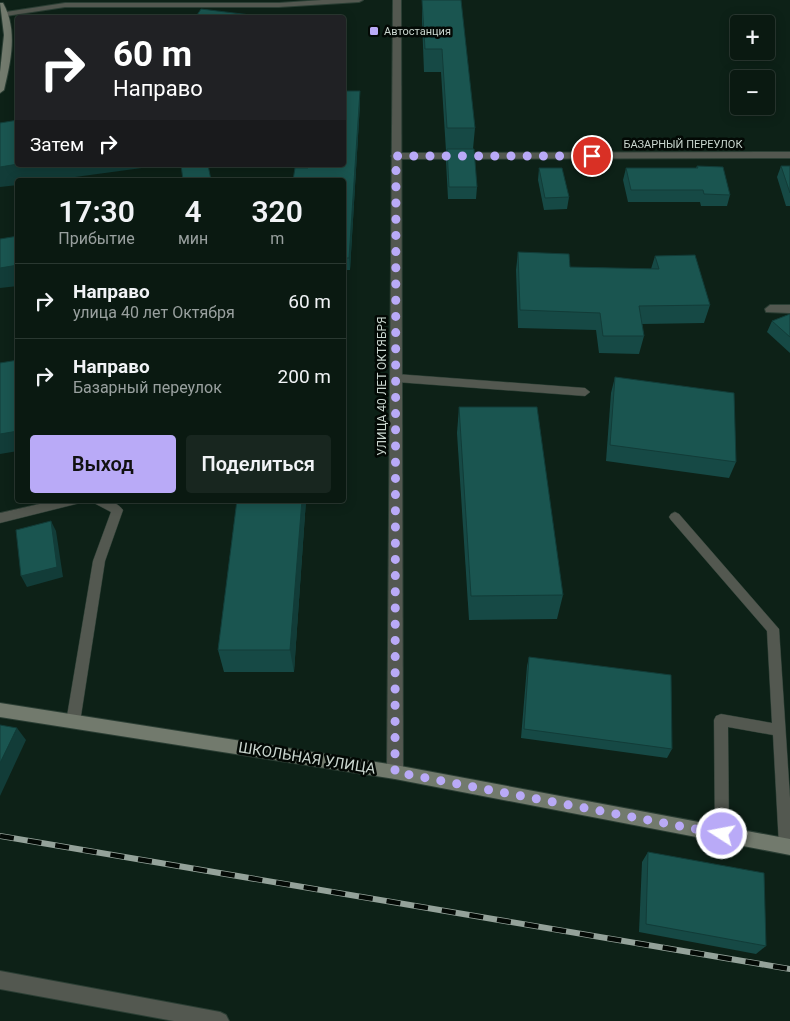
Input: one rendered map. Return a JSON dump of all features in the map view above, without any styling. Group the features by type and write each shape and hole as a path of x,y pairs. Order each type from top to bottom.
{"main road":[{"path":"0,5 6,14 0,90"},
{"name":"ШКОЛЬНАЯ УЛИЦА","path":"0,710 395,772 788,846"}],"street":[{"path":"6,14 65,6 279,5 359,0"},
{"name":"УЛИЦА 40 ЛЕТ ОКТЯБРЯ","path":"395,772 398,0"},
{"name":"БАЗАРНЫЙ ПЕРЕУЛОК","path":"396,156 790,155"},
{"path":"770,309 790,309"},
{"path":"0,980 220,1021"}],"lane":[{"path":"396,378 585,392"},
{"path":"0,518 63,503"},
{"path":"73,722 99,561 117,510 104,503"},
{"path":"675,518 773,629 788,846"},
{"path":"722,834 721,720 779,730"}],"building":[{"path":"422,0 461,0 475,128 447,128 442,49 425,49"},
{"path":"201,9 251,15 197,15"},
{"path":"346,91 360,91 349,258 346,258 346,178 293,178 295,168 346,167"},
{"path":"15,120 15,164 0,167 0,123"},
{"path":"447,149 474,149 477,187 449,187"},
{"path":"697,166 723,167 730,195 704,194 703,190 631,190 626,168 698,168"},
{"path":"781,166 790,166 790,193"},
{"path":"181,167 208,167 211,178 183,178"},
{"path":"539,168 562,168 569,197 545,198"},
{"path":"15,236 15,266 0,268 0,239"},
{"path":"518,252 569,254 570,267 659,269 655,256 695,255 710,305 639,306 644,336 603,336 600,313 520,310"},
{"path":"790,314 790,337 772,321"},
{"path":"15,360 15,432 0,434 0,363"},
{"path":"615,377 734,393 736,462 610,445"},
{"path":"459,407 537,407 563,595 471,596"},
{"path":"237,503 302,503 290,650 218,650"},
{"path":"51,521 57,567 21,576 16,530"},
{"path":"529,657 671,675 672,749 524,729"},
{"path":"0,725 17,728 0,763"},
{"path":"648,852 764,873 766,946 646,924"}],"railway":[{"path":"0,836 790,969"}],"place":[{"name":"Автостанция","path":"374,31"}],"route":[{"path":"592,156 396,156 395,772 722,834"}]}
